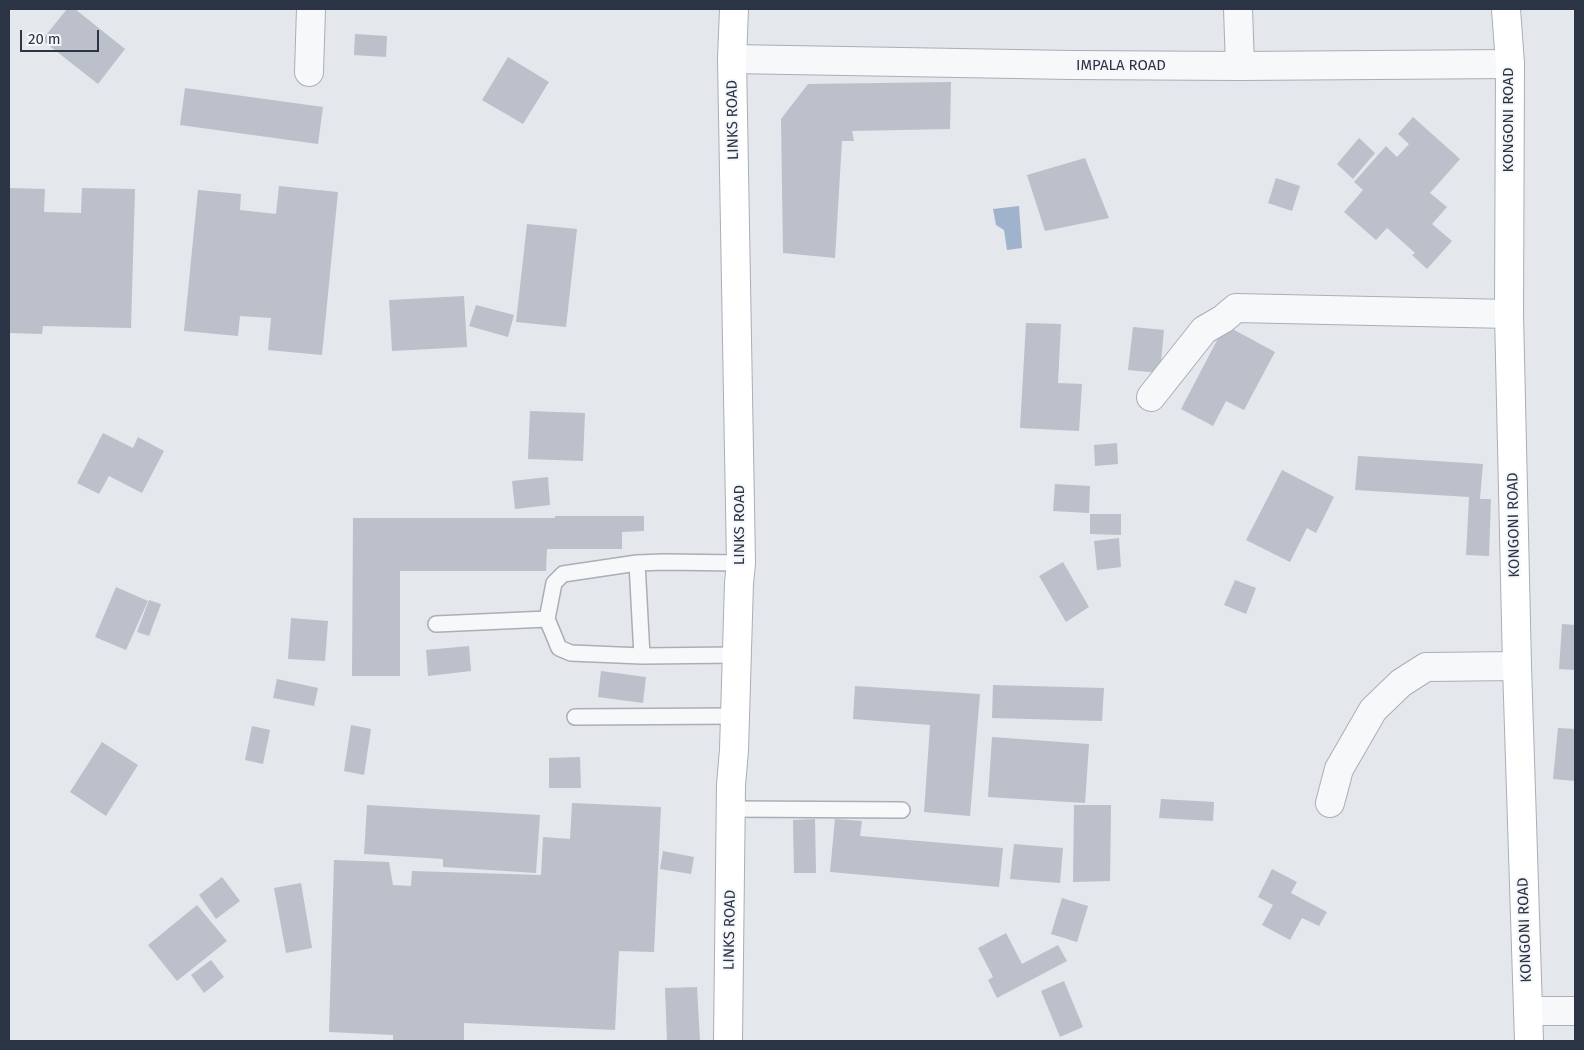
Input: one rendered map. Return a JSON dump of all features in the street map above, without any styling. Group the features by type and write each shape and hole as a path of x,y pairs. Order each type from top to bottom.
{"street":[{"path":"309,72 310,9"},
{"name":"LINKS ROAD","path":"728,1041 734,716 738,583 741,563 732,58 734,9"},
{"path":"1238,9 1240,66"},
{"name":"KONGONI ROAD","path":"1506,9 1510,64 1509,314 1517,666 1529,1041"},
{"name":"IMPALA ROAD","path":"732,58 1062,65 1510,64"},
{"path":"1151,397 1204,330 1223,319 1236,308 1509,314"},
{"path":"1330,803 1339,769 1373,710 1401,683 1426,667 1517,666"},
{"path":"1528,1011 1575,1011"}],"lane":[{"path":"736,655 642,656 572,653 559,648 547,620 554,583 563,574 637,563 741,563"},
{"path":"637,563 642,656"},
{"path":"436,624 547,620"},
{"path":"575,717 734,716"},
{"path":"732,809 902,810"}],"water":[{"path":"1019,206 1022,248 1007,250 1004,230 996,225 993,209"}],"building":[{"path":"67,9 75,9 125,49 98,84 42,40"},
{"path":"355,34 387,36 386,57 354,55"},
{"path":"508,57 549,82 523,124 482,100"},
{"path":"951,82 950,129 852,131 854,141 842,141 835,258 783,253 781,119 808,84"},
{"path":"185,88 323,107 318,144 180,125"},
{"path":"1413,117 1460,159 1430,193 1447,207 1432,224 1452,241 1427,269 1412,255 1415,253 1387,228 1376,240 1344,212 1363,190 1354,182 1386,146 1397,157 1409,144 1398,134"},
{"path":"1359,138 1375,153 1353,179 1337,164"},
{"path":"1085,158 1109,218 1045,231 1027,175"},
{"path":"1276,178 1300,186 1292,211 1268,203"},
{"path":"279,186 338,192 322,355 268,350 271,318 240,316 238,336 184,331 198,190 241,194 240,210 276,214"},
{"path":"9,188 45,189 44,212 81,213 82,188 135,189 131,328 43,326 42,334 9,333"},
{"path":"527,224 577,229 566,327 516,322"},
{"path":"464,296 467,347 392,351 389,300"},
{"path":"476,305 514,315 508,337 469,326"},
{"path":"1026,323 1061,324 1058,383 1082,384 1079,431 1020,428"},
{"path":"1225,325 1275,352 1244,410 1226,401 1213,426 1181,409"},
{"path":"1133,327 1164,330 1160,373 1128,370"},
{"path":"530,411 585,413 583,461 528,459"},
{"path":"103,433 133,448 138,437 164,451 142,493 109,476 99,494 77,483"},
{"path":"1117,443 1118,464 1095,466 1094,445"},
{"path":"1358,456 1483,464 1480,499 1491,499 1489,556 1466,555 1469,497 1355,490"},
{"path":"1282,470 1334,497 1316,533 1307,528 1290,562 1246,540"},
{"path":"548,477 550,505 515,509 512,481"},
{"path":"1055,484 1090,486 1089,513 1053,511"},
{"path":"1090,514 1121,514 1121,535 1090,534"},
{"path":"555,516 644,516 644,531 622,532 622,549 547,549 546,571 400,571 400,676 352,676 353,518 555,518"},
{"path":"1119,538 1121,567 1097,570 1094,541"},
{"path":"1063,562 1089,607 1066,622 1039,576"},
{"path":"1235,580 1256,588 1246,614 1224,605"},
{"path":"116,587 148,601 126,650 95,637"},
{"path":"149,600 161,604 149,636 137,632"},
{"path":"291,618 328,621 325,661 288,659"},
{"path":"1562,624 1575,625 1575,670 1559,669"},
{"path":"469,646 471,671 428,676 426,650"},
{"path":"601,671 646,677 643,703 598,697"},
{"path":"277,679 318,688 314,706 273,698"},
{"path":"993,685 1104,688 1102,721 992,718"},
{"path":"855,686 980,694 970,816 924,812 930,725 853,719"},
{"path":"351,725 371,729 364,775 344,771"},
{"path":"252,726 270,730 263,764 245,760"},
{"path":"1558,728 1575,729 1575,781 1553,779"},
{"path":"992,737 1089,744 1085,803 988,797"},
{"path":"102,742 138,765 106,816 70,792"},
{"path":"580,757 581,788 549,788 549,758"},
{"path":"1161,799 1214,802 1213,821 1159,818"},
{"path":"572,803 661,807 654,952 619,951 615,1030 464,1023 464,1041 393,1041 393,1035 329,1032 334,860 389,862 393,885 411,886 412,871 541,875 543,837 570,839"},
{"path":"367,805 540,815 536,873 443,867 443,859 364,854"},
{"path":"1074,805 1111,805 1110,881 1073,882"},
{"path":"815,819 816,873 794,873 793,820"},
{"path":"835,819 862,821 860,836 1003,848 999,887 830,872"},
{"path":"1014,844 1063,848 1060,883 1010,879"},
{"path":"663,851 694,857 691,874 660,869"},
{"path":"1272,869 1297,882 1291,893 1327,912 1319,926 1302,918 1290,940 1262,925 1273,905 1258,897"},
{"path":"222,877 240,901 216,919 199,895"},
{"path":"301,883 312,948 286,953 274,888"},
{"path":"1062,898 1088,906 1077,942 1051,934"},
{"path":"197,905 227,941 177,981 148,945"},
{"path":"1006,933 1022,964 1058,945 1067,961 997,998 988,980 993,977 978,948"},
{"path":"211,960 224,977 204,993 191,975"},
{"path":"1064,981 1083,1027 1060,1037 1041,991"},
{"path":"697,987 700,1041 667,1041 665,988"}]}
